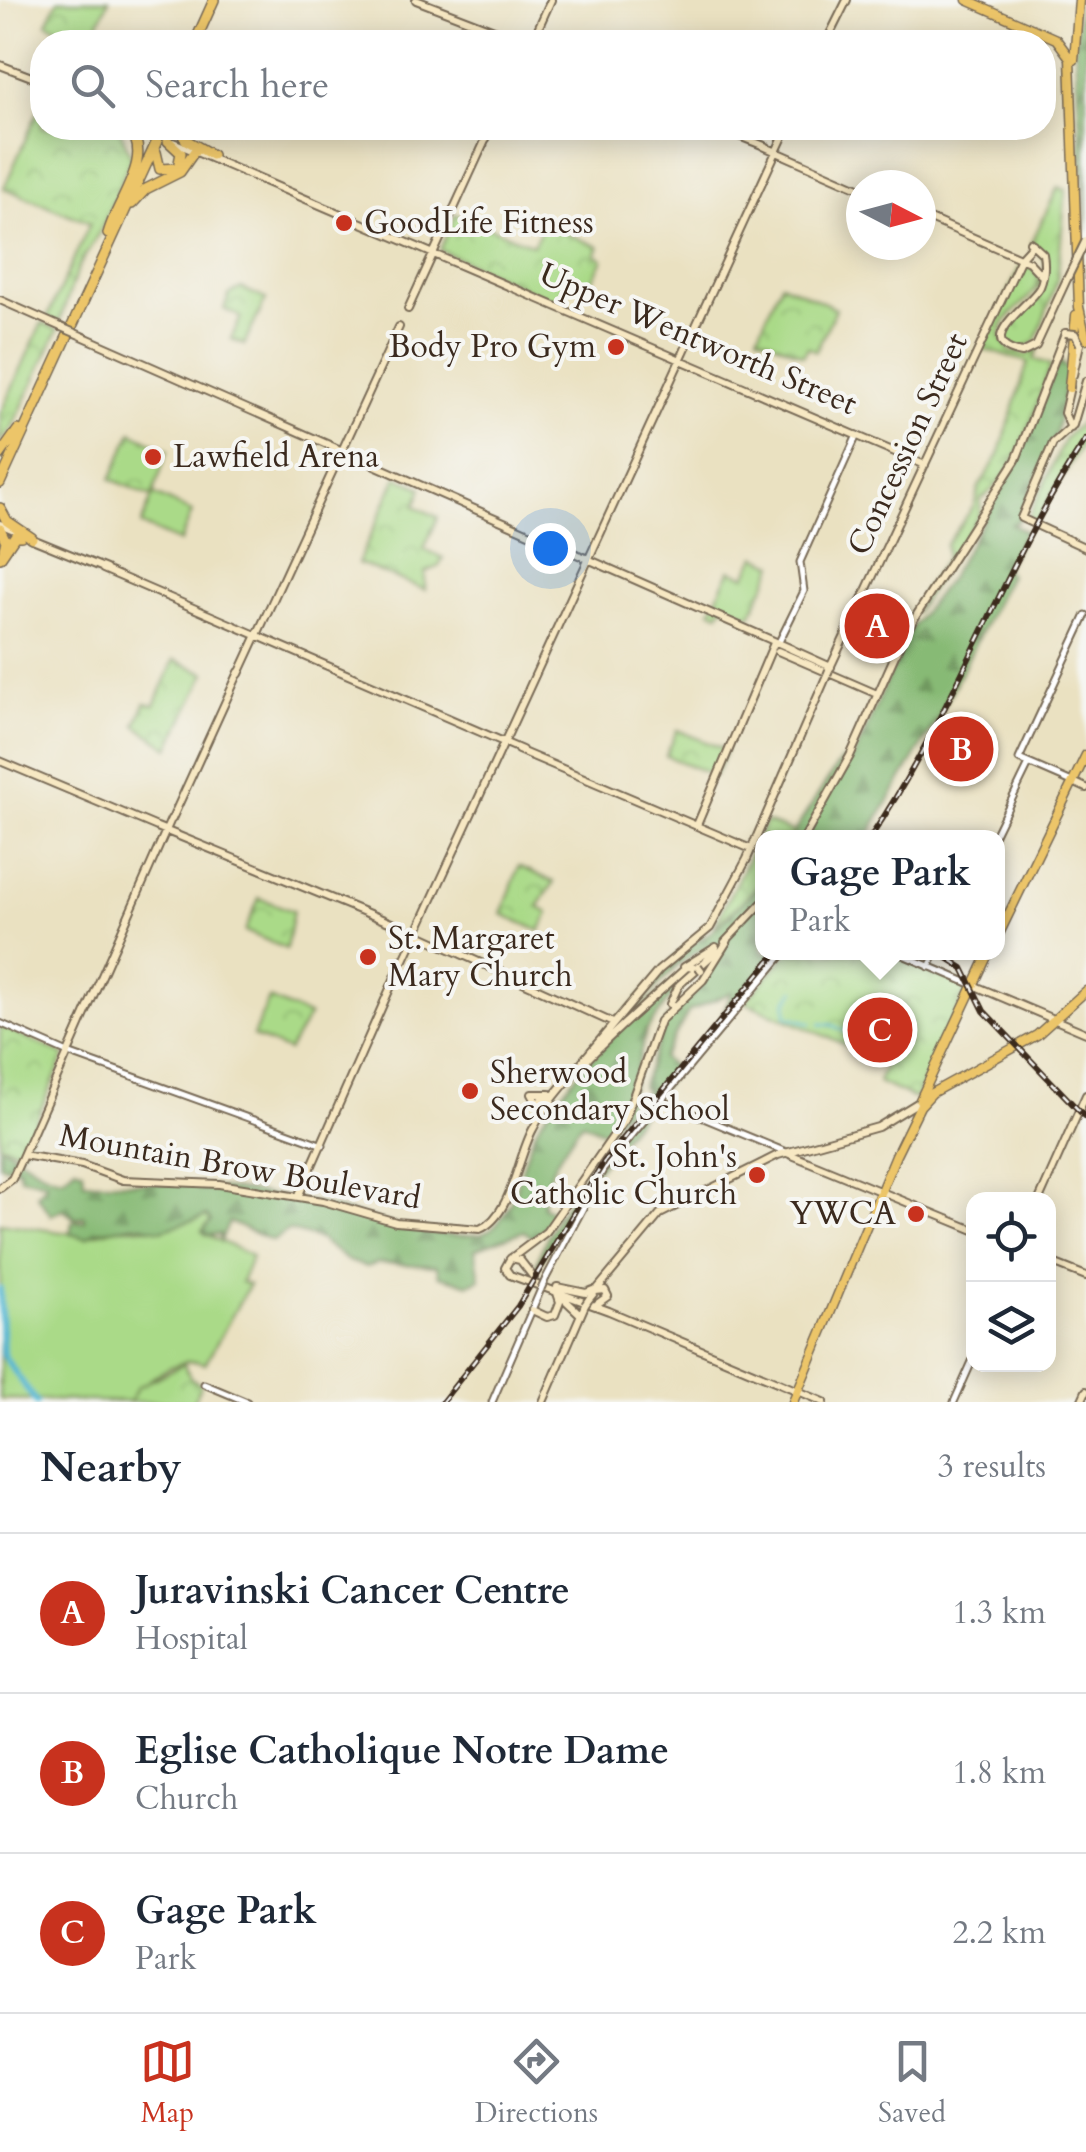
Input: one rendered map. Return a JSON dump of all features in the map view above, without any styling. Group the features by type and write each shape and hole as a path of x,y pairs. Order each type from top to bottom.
{"highway":[{"path":"205,30 217,0"},
{"path":"108,234 138,156 137,140"},
{"path":"0,483 151,140"},
{"path":"0,469 119,223 152,140"},
{"path":"186,140 211,157"},
{"path":"119,223 141,192 182,170 190,149"},
{"path":"0,455 21,429"},
{"path":"0,493 21,429"},
{"path":"0,508 7,522 21,534 3,553"},
{"path":"0,526 6,541 3,553"}],"main road":[{"path":"416,0 490,30"},
{"path":"537,30 551,0"},
{"path":"832,30 846,0"},
{"path":"966,0 1039,30"},
{"path":"1078,0 1075,68 1086,330"},
{"path":"1056,38 1064,42 1075,68"},
{"path":"1056,40 1070,60 1081,343 1069,388"},
{"path":"0,64 30,77"},
{"name":"Upper Wentworth Street","path":"171,140 433,252"},
{"path":"23,1156 164,830 266,618 485,140"},
{"path":"748,140 846,182"},
{"path":"298,1197 414,935 512,729 585,556 781,140"},
{"name":"Upper Wentworth Street","path":"211,157 925,464"},
{"path":"253,178 268,180"},
{"path":"287,200 296,196"},
{"path":"936,221 1034,266 1042,282 1036,294 1007,321 1002,334 1008,347 1017,353 1031,351 1040,341 1086,240"},
{"name":"Concession Street","path":"759,830 829,671 1030,243 1044,257 1042,282"},
{"path":"1010,253 1016,270 1034,266"},
{"path":"1078,270 1067,420 1022,519 1084,547"},
{"path":"0,300 585,556 773,648 876,693"},
{"path":"869,714 905,633 1016,460 1066,334 1081,343"},
{"path":"1067,420 1071,422 1078,409 1086,382"},
{"path":"1062,436 1067,420"},
{"path":"0,526 274,640 751,849"},
{"path":"773,648 792,649 829,671"},
{"path":"696,825 773,648"},
{"path":"866,689 881,682"},
{"path":"866,689 872,702"},
{"path":"808,830 869,714 876,693"},
{"path":"1005,922 1086,755"},
{"path":"0,761 614,1022"},
{"path":"1073,782 1086,788"},
{"name":"Concession Street","path":"705,934 755,840"},
{"path":"686,991 680,986 755,911"},
{"name":"Mountain Brow Boulevard","path":"0,1188 23,1156 86,1166 123,1180 212,1183 298,1197 396,1222 480,1229 498,1215 544,1111 532,1094 556,1090 669,959 705,934"},
{"path":"681,970 725,943"},
{"path":"608,1310 586,1293 512,1276 505,1268 510,1259 550,1227 625,1119 660,1021 700,982 725,943"},
{"path":"643,1068 654,1030 679,986 725,943"},
{"path":"896,1155 914,1105 985,960"},
{"path":"665,988 689,964 699,969"},
{"path":"544,1111 599,1048 687,967 699,969"},
{"path":"699,969 700,982"},
{"path":"667,1008 700,978 699,969"},
{"path":"973,985 1086,1033"},
{"path":"544,1402 577,1319 657,1216 786,1152 874,1128 929,1092 1030,1040 1086,992"},
{"path":"793,1402 880,1191 929,1092 932,1075"},
{"path":"1043,1192 1086,1095"},
{"path":"786,1152 966,1227"},
{"path":"512,1276 520,1274 532,1245"},
{"path":"510,1259 546,1284 824,1402"},
{"path":"1056,1264 1086,1276"},
{"path":"546,1284 591,1297"},
{"path":"546,1284 578,1308 577,1319"},
{"path":"532,1310 547,1317 554,1314 560,1302 557,1293"},
{"path":"1082,1402 1086,1391"}],"street":[{"path":"773,648 802,595 800,562 857,435"},
{"path":"1084,547 1086,536"},
{"path":"1073,782 1020,760 1086,615"},
{"path":"997,830 1032,764"},
{"path":"492,1402 596,1178 778,960"},
{"path":"915,960 973,985"},
{"path":"930,966 933,960"},
{"path":"0,1024 68,1054 323,1146"},
{"path":"660,1100 786,1152"},
{"path":"954,1402 967,1372"},
{"path":"204,1384 247,1402"}],"green space":[{"path":"58,0 109,0 95,30 63,30 47,23"},
{"path":"1080,0 1086,0 1086,231 1075,49"},
{"path":"30,129 30,140 124,140 131,157 103,226 78,268 59,323 47,318 90,223 4,188"},
{"path":"1058,187 1066,190 1057,281 1036,341 1019,351 1006,341 1005,332 1037,296 1046,262 1032,242"},
{"path":"455,214 533,245 544,224 599,247 595,255 603,259 591,283 569,278 558,303 440,250"},
{"path":"1031,266 1039,277 1037,286 1008,318 1000,335 1010,352 1028,355 1039,347 1034,359 1051,365 1016,456 995,487 981,499 980,514 915,614 923,591 946,558 946,545 974,506 979,487 999,455 1028,362 982,349 1020,267"},
{"path":"781,283 836,308 816,351 808,347 803,355 758,335"},
{"path":"241,288 266,299 244,345 231,339 241,317 224,309 229,295"},
{"path":"42,323 58,330 12,428 0,442 0,414"},
{"path":"1059,360 1068,369 1056,433 1018,521 1012,524 1025,531 1004,570 1009,575 939,717 871,830 795,830 841,760 853,759 909,631 950,577 1017,463"},
{"path":"1083,420 1086,437 1035,524 1027,521 1065,438"},
{"path":"132,432 168,450 152,497 111,479"},
{"path":"397,477 422,488 415,506 438,517 424,549 443,558 438,567 425,572 425,590 358,563"},
{"path":"153,494 192,512 180,542 141,525"},
{"path":"756,556 775,564 751,615 723,606 719,613 711,610 730,570 746,576"},
{"path":"174,660 206,673 169,748 136,725 145,703 155,705"},
{"path":"677,730 726,750 715,776 666,756"},
{"path":"766,822 787,830 762,830"},
{"path":"755,844 755,889 713,929"},
{"path":"519,866 554,882 538,907 549,913 540,931 502,914"},
{"path":"755,889 755,960 770,960 721,1017 732,992 689,1011 662,1058 673,1067 673,1074 592,1176 535,1270 567,1202 646,1090 641,1088 666,1021 697,990 728,944 701,949 663,980 632,1013 623,1016 678,954 719,926"},
{"path":"259,898 293,911 286,949 245,931"},
{"path":"782,960 907,960 969,986 915,1099 878,1082 886,1062 745,1002"},
{"path":"690,970 646,1031 626,1110 604,1132 582,1122 555,1163 543,1207 556,1213 534,1239 524,1231 475,1249 480,1279 469,1284 439,1276 437,1266 378,1263 367,1267 348,1261 319,1239 288,1230 273,1241 229,1222 221,1240 220,1234 207,1235 202,1231 211,1221 207,1216 161,1230 138,1225 98,1231 86,1238 70,1234 72,1222 85,1221 84,1216 75,1219 63,1209 51,1215 37,1195 47,1182 20,1177 19,1169 0,1165 0,1145 54,1176 63,1178 75,1167 83,1170 84,1182 231,1189 318,1204 419,1231 482,1234 504,1215 532,1139 551,1106 629,1021"},
{"path":"269,999 309,1016 288,1051 253,1036"},
{"path":"0,1026 65,1055 22,1152 0,1144"},
{"path":"177,1214 211,1216 208,1235 252,1256 241,1282 249,1285 205,1364 186,1362 163,1371 129,1402 0,1399 0,1223 89,1236 115,1228 157,1228"},
{"path":"184,1364 190,1377 201,1385 193,1402 129,1402 138,1387"}],"waterway":[{"path":"795,990 787,1001 787,1016 811,1023"},
{"path":"820,1024 832,1025 878,1048"},
{"path":"0,1289 3,1355 36,1402"}],"railway":[{"path":"875,830 928,740 1029,537 1086,439"},
{"path":"442,1402 518,1306 604,1162 770,960"},
{"path":"950,960 963,968 984,1011 1086,1118"}],"place":[{"name":"GoodLife Fitness","path":"344,223"},
{"name":"Body Pro Gym","path":"616,347"},
{"name":"Lawfield Arena","path":"153,457"},
{"name":"Juravinski Cancer Centre","path":"877,626"},
{"name":"Eglise Catholique Notre Dame","path":"961,749"},
{"name":"St. Margaret Mary Church","path":"368,957"},
{"name":"Gage Park","path":"880,1030"},
{"name":"Sherwood Secondary School","path":"470,1091"},
{"name":"St. John's Catholic Church","path":"757,1175"},
{"name":"YWCA","path":"916,1214"}]}
